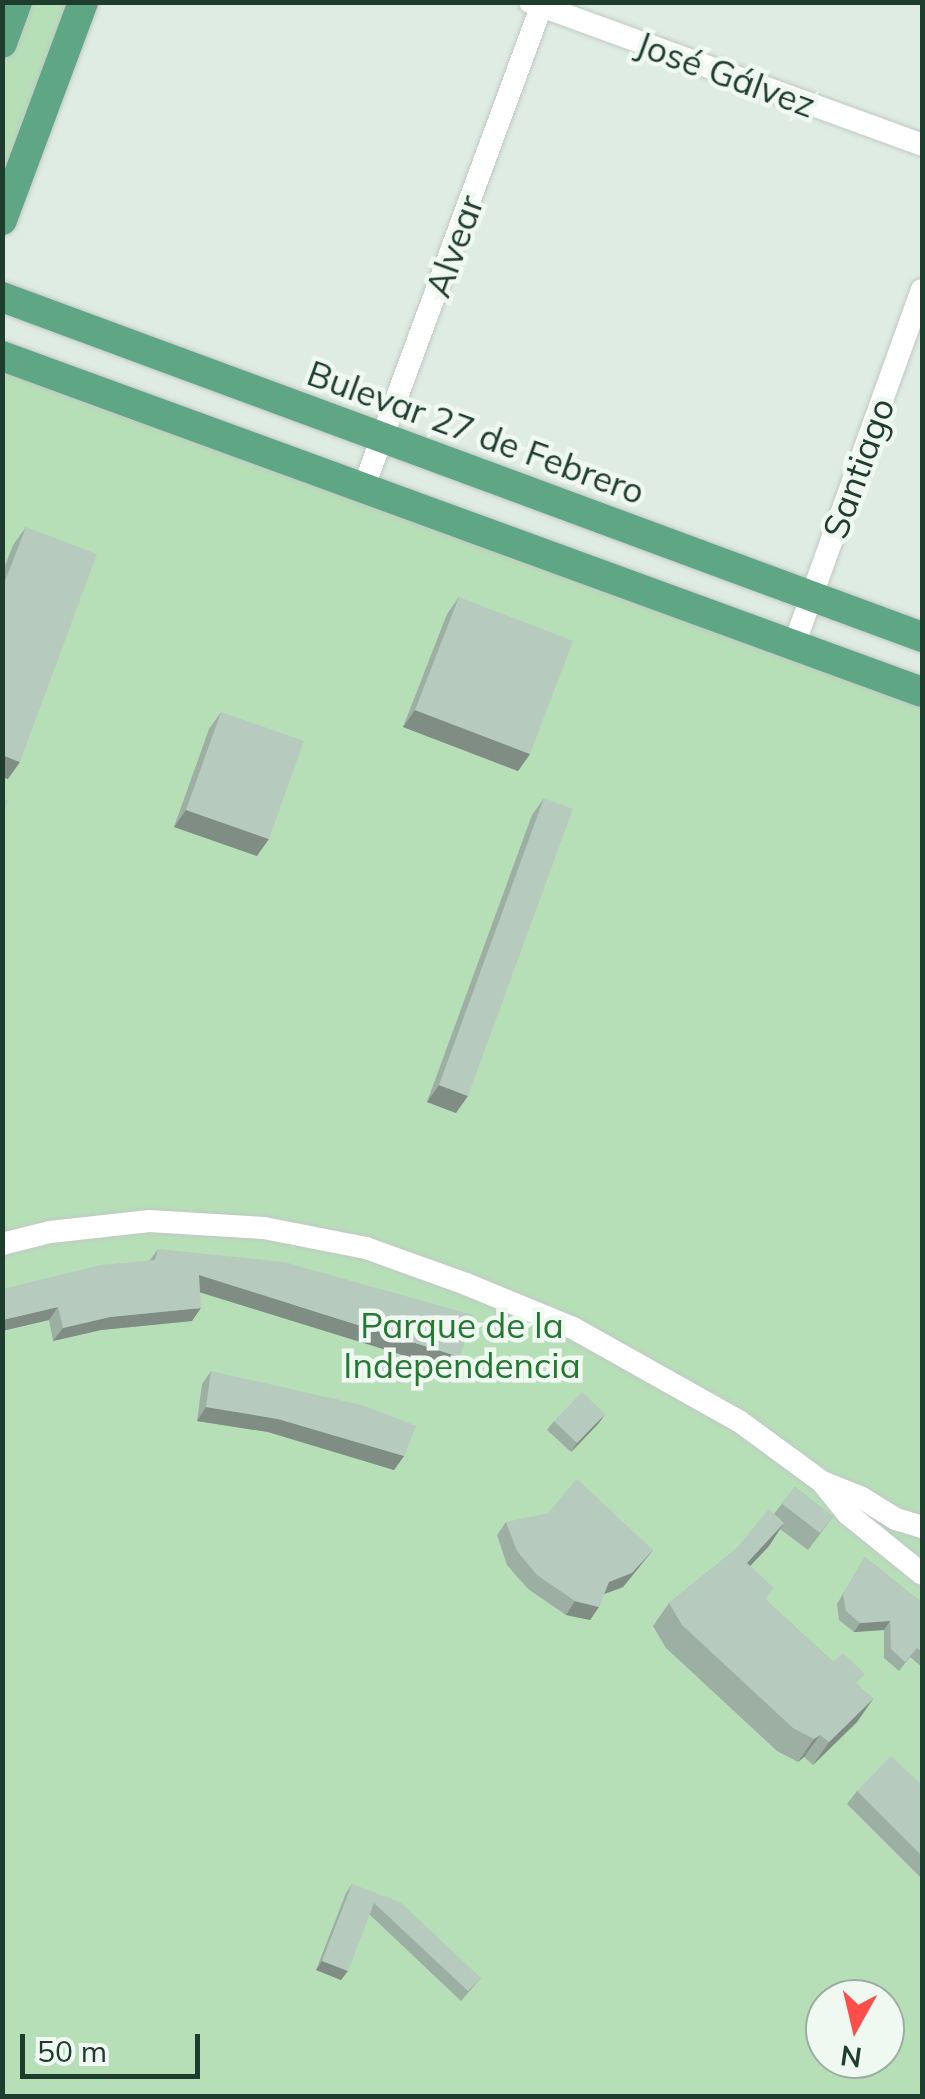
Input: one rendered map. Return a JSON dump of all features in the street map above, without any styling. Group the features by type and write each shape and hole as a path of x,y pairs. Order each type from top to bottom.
{"main road":[{"path":"2,43 17,2"},
{"path":"2,220 83,2"},
{"name":"Bulevar 27 de Febrero","path":"2,297 922,637"},
{"path":"2,356 922,692"}],"street":[{"name":"José Gálvez","path":"538,4 922,145"},
{"name":"Alvear","path":"363,489 538,4"},
{"name":"Santiago","path":"794,645 922,290"},
{"path":"2,1244 50,1232 149,1221 264,1228 366,1248 573,1328 739,1422 822,1482 862,1498 896,1520 922,1527"},
{"path":"822,1482 848,1514 922,1574"}],"green space":[{"path":"17,3 83,3 3,220 3,43"},
{"name":"Parque de la Independencia","path":"3,356 922,692 922,2096 3,2096"}],"building":[{"path":"26,527 97,554 20,762 2,755 2,589"},
{"path":"459,597 573,641 530,754 415,710"},
{"path":"221,712 304,741 269,839 186,810"},
{"path":"544,798 573,809 468,1096 439,1085"},
{"path":"158,1249 284,1262 473,1315 460,1357 199,1275 201,1308 110,1317 63,1328 58,1307 2,1320 2,1289 101,1265 155,1260"},
{"path":"211,1371 362,1405 416,1426 404,1456 278,1419 206,1407"},
{"path":"582,1392 605,1414 577,1443 554,1421"},
{"path":"577,1479 653,1550 632,1573 609,1582 599,1607 575,1601 537,1575 517,1551 506,1522 548,1513"},
{"path":"795,1487 833,1517 820,1533 781,1503"},
{"path":"769,1509 784,1523 747,1563 774,1588 765,1599 833,1662 843,1653 865,1674 856,1683 873,1699 829,1742 820,1735 814,1739 793,1728 682,1625 669,1603 735,1550"},
{"path":"865,1557 922,1603 922,1652 917,1648 905,1662 891,1649 890,1621 860,1623 846,1611 843,1594"},
{"path":"891,1756 922,1785 922,1856 857,1791"},
{"path":"352,1884 400,1902 481,1978 468,1991 374,1903 348,1971 322,1961"}]}
